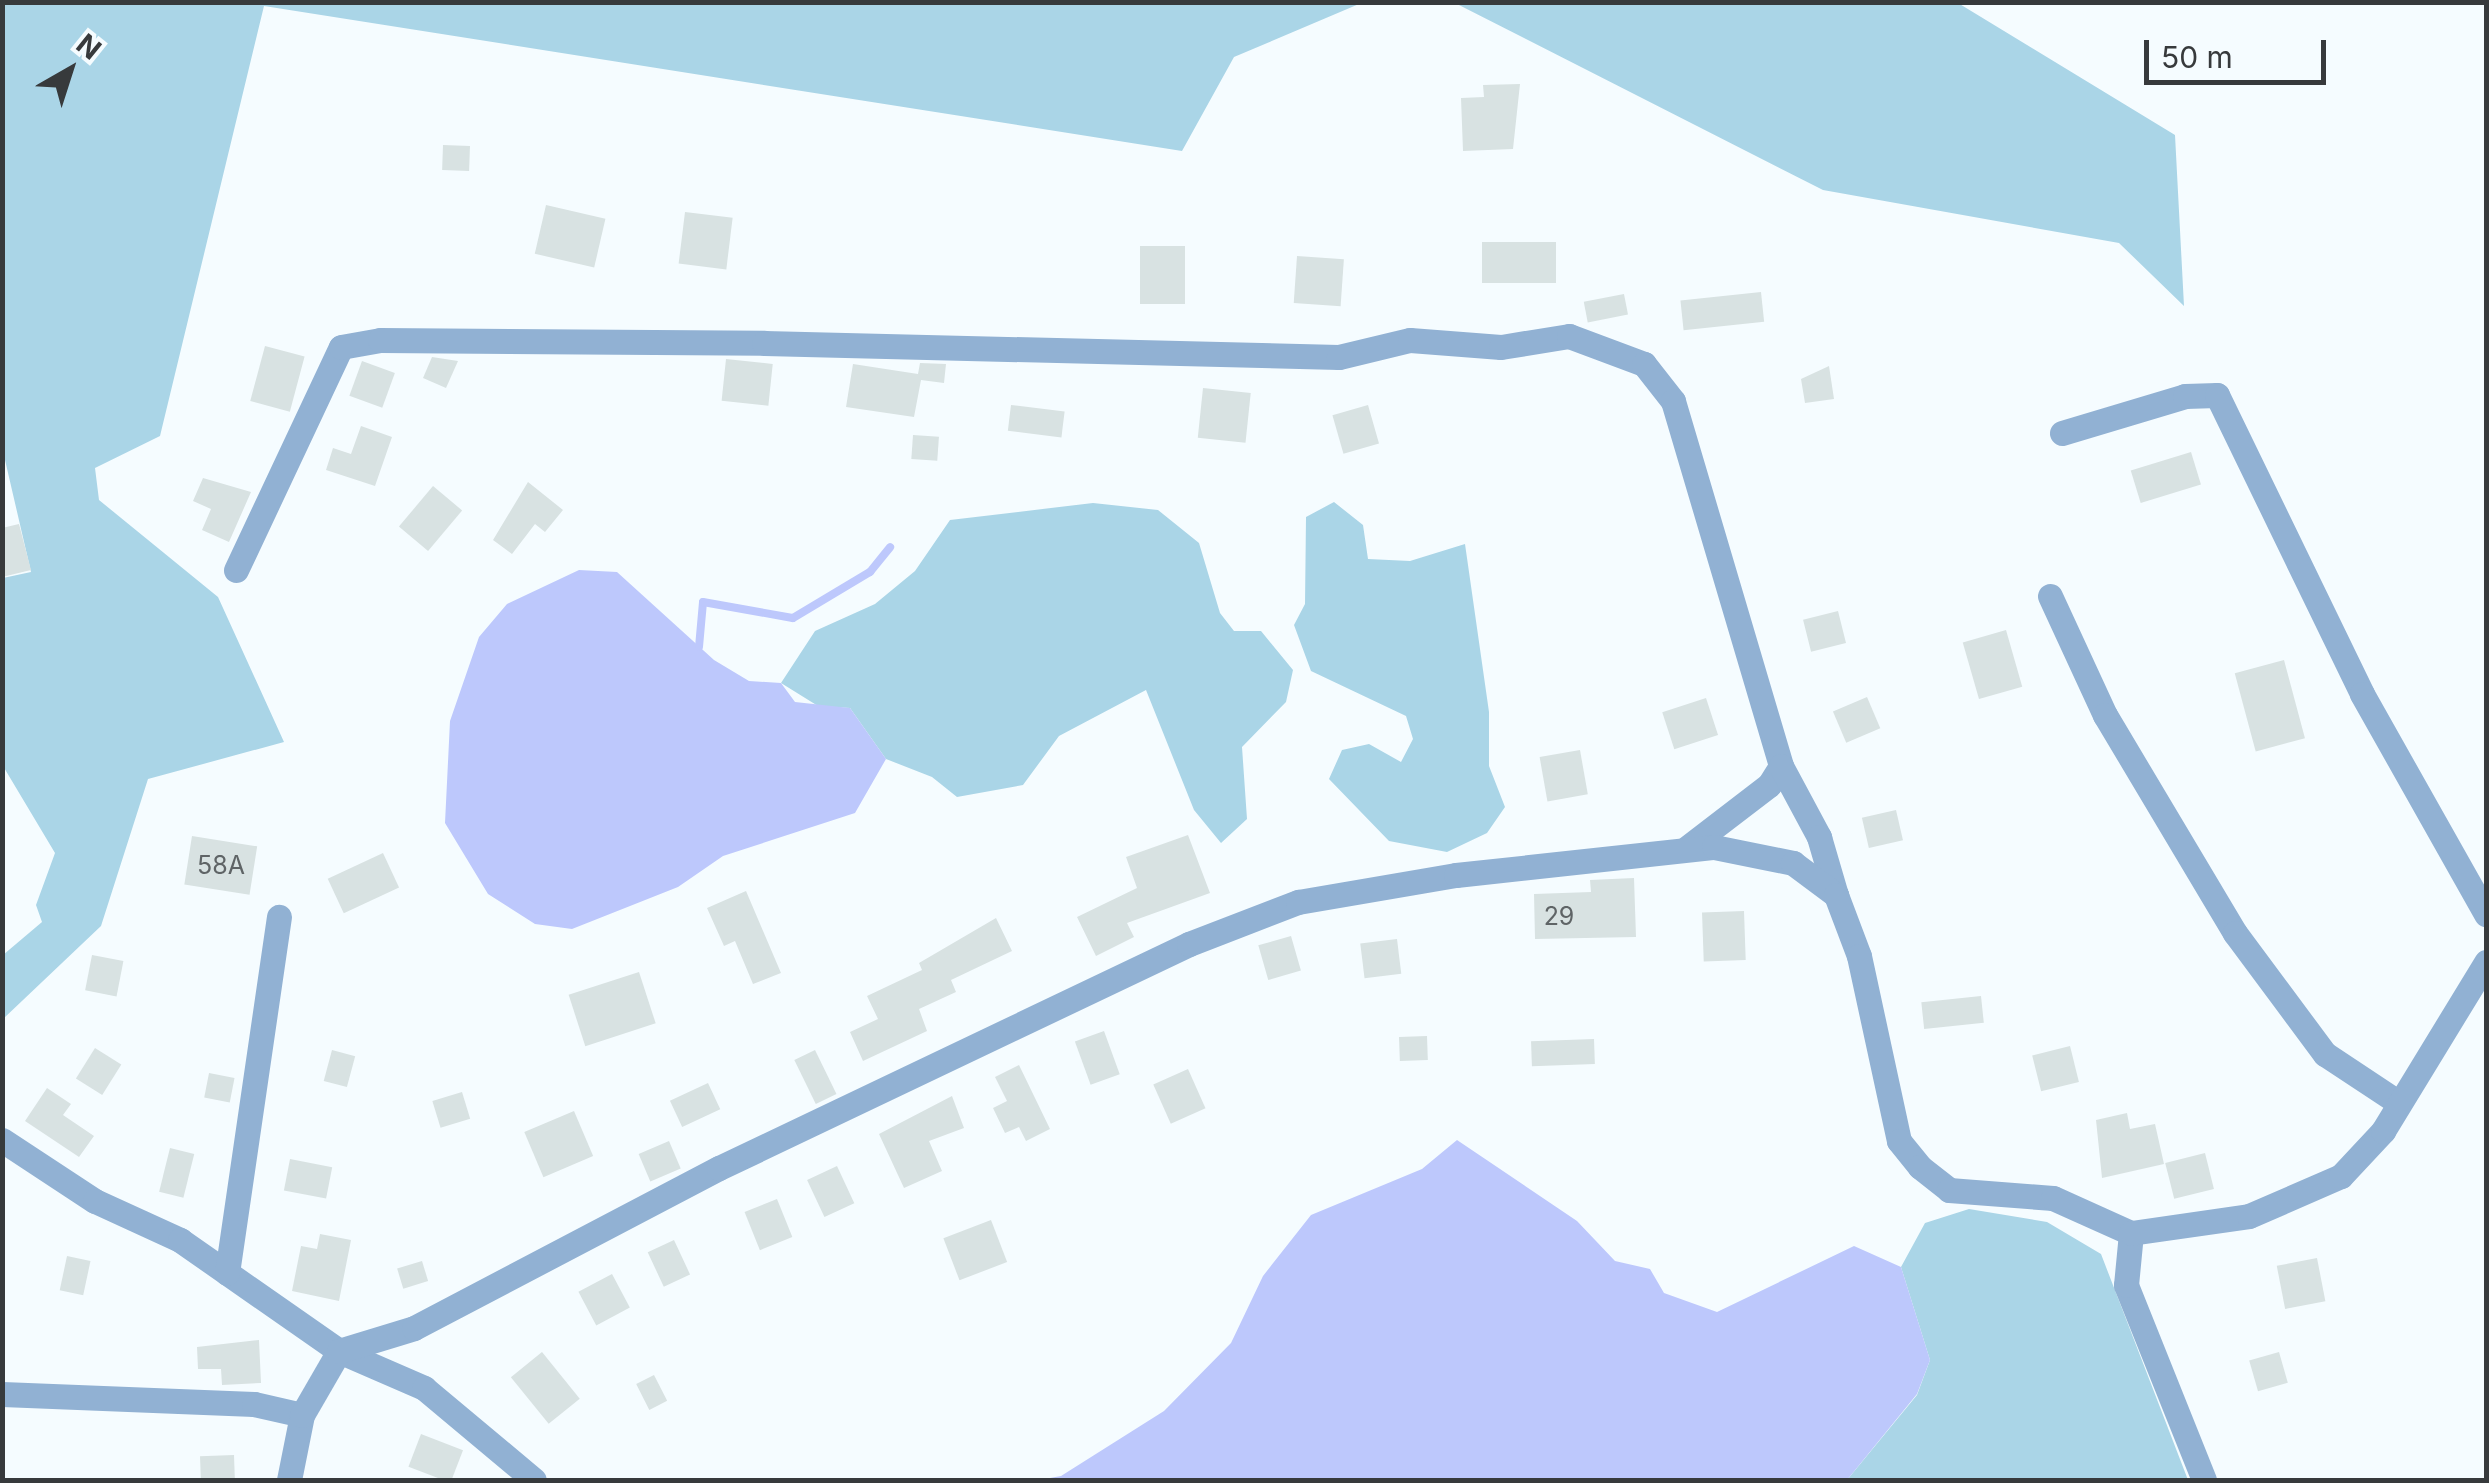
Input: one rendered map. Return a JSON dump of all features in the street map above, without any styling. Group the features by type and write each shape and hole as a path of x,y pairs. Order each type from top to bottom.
{"street":[{"path":"236,570 340,347 380,340 764,343 1340,357 1410,340 1501,347 1569,336 1644,364 1673,401 1780,766 1818,838 1859,956 1899,1141 1920,1167 1950,1190 2054,1198 2131,1233 2249,1216 2299,1199 2364,1156 2486,962"},
{"path":"2062,432 2185,396 2216,395 2362,694 2486,914"},
{"path":"2050,596 2104,715 2235,933 2325,1054 2400,1103"},
{"path":"1686,849 1769,786 1780,766"},
{"path":"289,1480 302,1415 339,1351 414,1328 1035,1012 1280,909 1456,875 1714,847 1793,864 1836,895"},
{"path":"227,1273 278,917"},
{"path":"2,1140 227,1273 339,1351 424,1388 534,1480"},
{"path":"2131,1233 2122,1261 2126,1286 2204,1480"},
{"path":"2,1394 254,1404 302,1415"}],"shaded area":[{"path":"3,3 1359,4 1234,57 1182,151 264,6 160,436 95,468 99,500 218,597 284,742 148,779 101,926 3,1019 3,955 42,922 36,905 55,853 3,766 3,578 31,572 2,447"},
{"path":"1455,3 1958,3 2175,135 2184,306 2119,243 1823,190"},
{"path":"1334,502 1363,525 1368,559 1410,561 1465,544 1489,712 1489,766 1505,807 1487,833 1447,852 1389,841 1329,779 1342,750 1369,744 1401,762 1413,739 1406,716 1311,671 1294,625 1305,604 1306,517"},
{"path":"1093,503 1158,510 1199,543 1220,613 1234,631 1261,631 1293,670 1286,702 1242,747 1247,819 1221,843 1194,810 1146,690 1059,736 1023,785 957,797 932,777 886,759 850,708 818,706 781,683 815,631 875,604 915,571 950,520"},
{"path":"579,570 617,572 714,660 749,681 781,683 795,702 850,708 886,759 855,813 723,856 678,887 572,929 535,924 488,894 445,823 450,721 479,637 507,604"},
{"path":"1457,1140 1577,1221 1615,1261 1650,1269 1664,1293 1717,1312 1854,1246 1901,1267 1930,1360 1917,1394 1847,1480 1039,1480 1061,1476 1164,1411 1231,1343 1263,1276 1311,1215 1422,1169"},
{"path":"1969,1209 2047,1222 2101,1254 2188,1480 1847,1480 1917,1395 1930,1360 1901,1267 1925,1223"}],"building":[{"path":"1520,84 1513,149 1463,151 1461,98 1484,97 1483,85"},
{"path":"443,145 470,146 469,171 442,170"},
{"path":"546,205 605,219 594,267 535,254"},
{"path":"685,212 733,218 726,269 679,264"},
{"path":"1482,242 1556,242 1556,283 1482,283"},
{"path":"1140,246 1185,246 1185,304 1140,304"},
{"path":"1297,256 1344,259 1341,306 1294,303"},
{"path":"1761,292 1764,322 1684,330 1680,300"},
{"path":"1624,294 1628,315 1588,322 1584,302"},
{"path":"265,346 305,357 290,412 250,401"},
{"path":"432,357 458,361 446,388 423,378"},
{"path":"726,359 773,364 768,406 722,401"},
{"path":"362,361 395,373 382,408 349,396"},
{"path":"920,363 946,364 944,383 921,380 914,417 846,407 853,364 918,374"},
{"path":"1829,366 1834,399 1805,403 1801,379"},
{"path":"1203,388 1251,393 1246,443 1198,438"},
{"path":"1011,405 1065,412 1061,437 1008,431"},
{"path":"1368,405 1379,443 1343,454 1332,415"},
{"path":"361,426 392,437 375,486 326,470 333,448 351,454"},
{"path":"913,435 939,437 937,461 911,459"},
{"path":"2191,452 2201,485 2141,503 2131,470"},
{"path":"203,478 251,492 229,542 202,530 211,509 193,501"},
{"path":"528,482 563,510 545,532 535,524 512,554 493,540"},
{"path":"433,486 462,510 428,551 399,527"},
{"path":"19,524 31,570 2,577 2,528"},
{"path":"1838,611 1846,643 1811,652 1803,620"},
{"path":"2006,630 2022,687 1979,699 1963,642"},
{"path":"2284,660 2305,738 2256,751 2235,673"},
{"path":"1867,697 1880,728 1846,743 1833,711"},
{"path":"1706,698 1718,735 1674,749 1662,712"},
{"path":"1580,750 1588,794 1547,801 1540,757"},
{"path":"1896,810 1903,840 1869,848 1862,818"},
{"path":"1188,835 1210,893 1127,923 1134,937 1096,956 1077,917 1137,888 1126,857"},
{"path":"192,836 257,846 250,895 184,884"},
{"path":"383,853 399,887 344,913 328,879"},
{"path":"1634,878 1636,937 1535,939 1534,894 1591,892 1590,880"},
{"path":"746,891 781,973 753,984 735,941 724,946 707,908"},
{"path":"1744,911 1746,960 1704,961 1702,912"},
{"path":"996,918 1012,951 951,980 956,992 919,1009 927,1031 863,1061 850,1032 878,1019 867,996 922,970 919,963"},
{"path":"1291,936 1301,971 1268,980 1258,945"},
{"path":"1397,939 1401,974 1365,978 1360,944"},
{"path":"92,955 123,961 117,996 85,990"},
{"path":"639,972 656,1023 585,1046 569,995"},
{"path":"1981,996 1984,1023 1924,1029 1921,1002"},
{"path":"1104,1031 1120,1074 1091,1085 1075,1042"},
{"path":"1427,1036 1428,1060 1400,1061 1399,1037"},
{"path":"1594,1039 1595,1064 1532,1066 1531,1041"},
{"path":"2070,1046 2079,1082 2041,1091 2032,1055"},
{"path":"95,1048 121,1064 102,1095 76,1079"},
{"path":"332,1050 355,1056 347,1087 324,1081"},
{"path":"815,1050 836,1094 816,1104 794,1060"},
{"path":"1019,1065 1050,1129 1026,1141 1019,1127 1005,1133 993,1108 1007,1101 995,1077"},
{"path":"1188,1069 1205,1108 1171,1124 1153,1084"},
{"path":"209,1073 235,1078 230,1103 204,1098"},
{"path":"708,1083 720,1109 682,1127 670,1101"},
{"path":"47,1088 71,1104 63,1115 94,1136 79,1157 25,1121"},
{"path":"462,1092 470,1119 441,1128 432,1101"},
{"path":"952,1096 964,1128 929,1141 942,1171 904,1188 879,1134"},
{"path":"574,1111 593,1156 543,1177 524,1132"},
{"path":"2127,1113 2130,1129 2155,1124 2164,1164 2102,1178 2096,1120"},
{"path":"669,1141 681,1169 650,1182 639,1154"},
{"path":"170,1148 194,1154 183,1198 159,1192"},
{"path":"2205,1153 2214,1189 2174,1199 2165,1163"},
{"path":"290,1159 332,1167 326,1199 284,1190"},
{"path":"837,1166 854,1203 824,1217 807,1180"},
{"path":"777,1199 792,1237 760,1250 745,1212"},
{"path":"991,1220 1007,1262 960,1280 943,1238"},
{"path":"320,1234 351,1240 339,1301 292,1291 301,1246 317,1249"},
{"path":"674,1240 690,1274 664,1287 648,1252"},
{"path":"67,1256 90,1261 83,1295 60,1290"},
{"path":"2317,1258 2325,1301 2285,1309 2277,1266"},
{"path":"422,1261 428,1281 403,1289 397,1269"},
{"path":"612,1274 630,1308 596,1325 578,1292"},
{"path":"259,1340 261,1383 222,1385 221,1369 198,1369 197,1347"},
{"path":"542,1352 580,1399 549,1424 511,1377"},
{"path":"2279,1352 2288,1383 2258,1391 2249,1361"},
{"path":"654,1375 667,1401 649,1410 636,1384"},
{"path":"421,1434 463,1450 452,1480 408,1467"},
{"path":"234,1455 235,1480 201,1480 200,1456"}],"waterway":[{"path":"699,647 703,602 793,618 870,572 890,547"}]}
